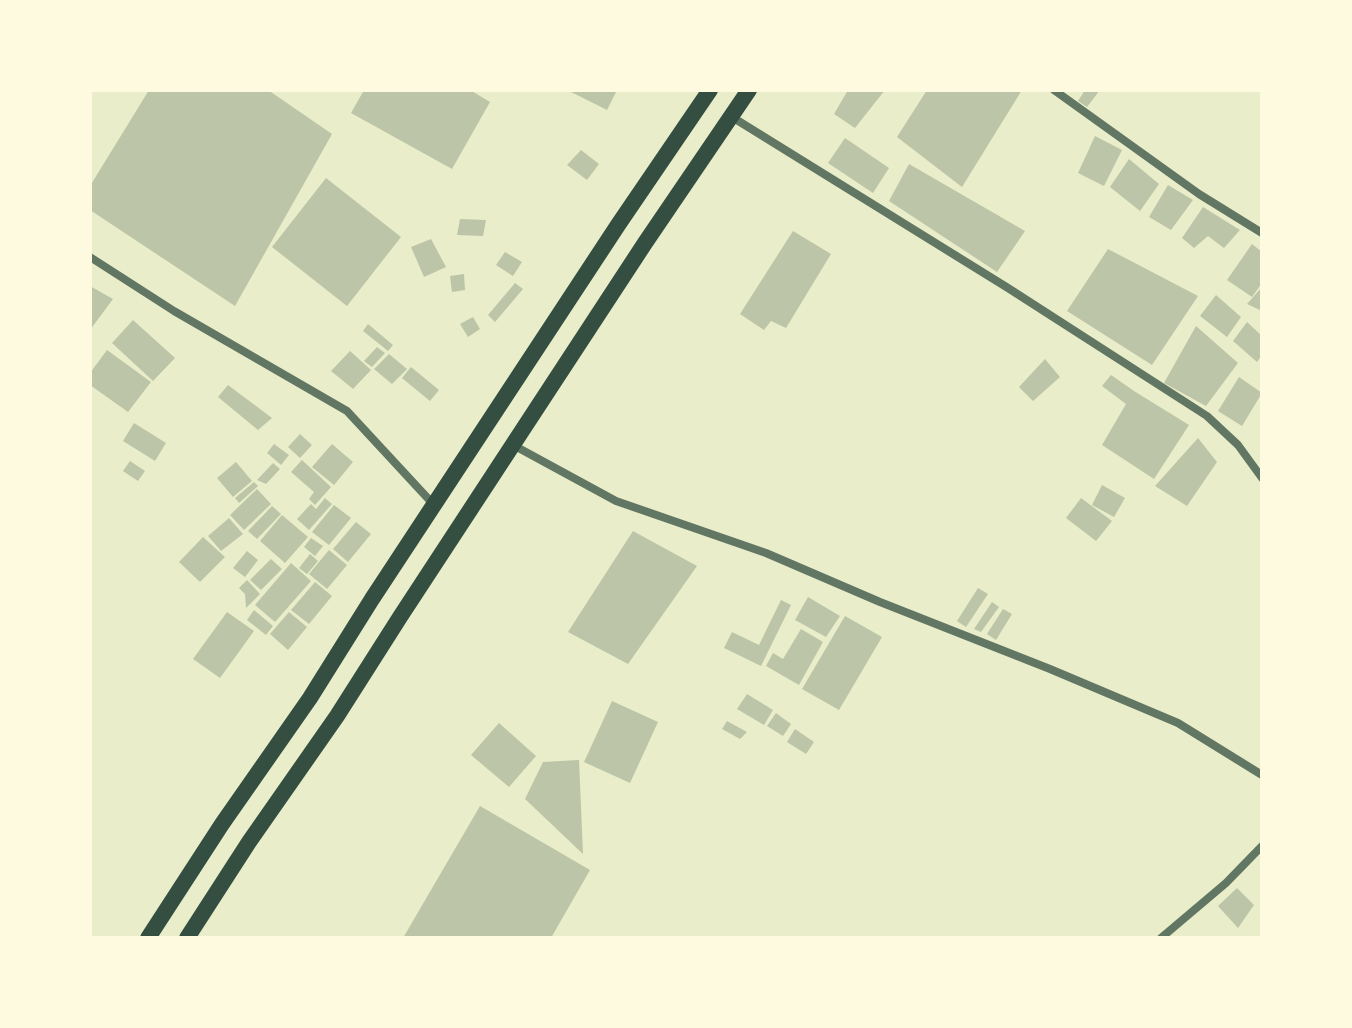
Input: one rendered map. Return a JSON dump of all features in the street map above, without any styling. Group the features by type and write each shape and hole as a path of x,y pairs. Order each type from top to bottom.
{"main road":[{"path":"148,938 222,824 310,698 618,225 710,90"},
{"path":"187,938 749,90"}],"street":[{"path":"1054,90 1199,194 1262,233"},
{"path":"732,117 1207,416 1238,445 1262,478"},
{"path":"90,257 174,311 347,411 435,506"},
{"path":"513,445 616,501 766,553 1178,723 1262,775"},
{"path":"1161,938 1226,883 1262,846"}],"building":[{"path":"149,90 268,90 332,134 235,306 90,210 90,186"},
{"path":"364,90 470,90 490,102 452,169 351,113"},
{"path":"567,90 617,90 607,110"},
{"path":"848,90 885,90 855,128 834,114"},
{"path":"927,90 1022,90 962,187 897,137"},
{"path":"1085,90 1100,90 1087,107 1078,101"},
{"path":"1095,136 1122,150 1104,186 1078,173"},
{"path":"845,138 889,168 873,193 828,163"},
{"path":"581,150 599,164 587,180 567,165"},
{"path":"1129,159 1159,184 1140,211 1110,187"},
{"path":"909,164 1025,231 997,272 889,201"},
{"path":"326,178 401,237 347,306 272,247"},
{"path":"1168,185 1193,200 1171,230 1149,217"},
{"path":"1203,207 1240,230 1224,248 1208,236 1194,248 1182,238"},
{"path":"460,219 486,220 483,236 457,235"},
{"path":"793,231 831,254 786,328 771,321 764,330 740,314"},
{"path":"431,239 446,267 424,277 411,247"},
{"path":"1252,244 1262,252 1262,283 1252,297 1227,280"},
{"path":"1108,249 1198,296 1152,365 1067,311"},
{"path":"505,252 522,262 513,276 496,265"},
{"path":"464,274 465,290 452,292 450,276"},
{"path":"515,283 523,289 495,322 488,315"},
{"path":"90,286 113,299 90,330"},
{"path":"1262,287 1262,311 1247,304"},
{"path":"1216,295 1241,317 1227,337 1200,316"},
{"path":"473,317 480,329 468,337 460,324"},
{"path":"133,320 175,358 153,381 112,343"},
{"path":"1247,322 1262,336 1262,355 1257,362 1233,341"},
{"path":"368,324 393,345 388,351 363,331"},
{"path":"1196,326 1238,363 1206,406 1164,383"},
{"path":"377,347 385,353 372,367 364,361"},
{"path":"107,350 151,382 128,412 90,385 90,373"},
{"path":"350,351 371,370 353,389 331,371"},
{"path":"389,354 407,369 392,384 374,369"},
{"path":"1045,359 1060,377 1033,401 1019,387"},
{"path":"411,367 439,390 430,401 402,378"},
{"path":"1111,375 1189,425 1154,479 1102,445 1126,404 1102,386"},
{"path":"1239,377 1262,393 1242,426 1218,411"},
{"path":"228,385 272,418 258,430 218,397"},
{"path":"134,423 166,443 155,461 123,441"},
{"path":"300,434 312,445 300,458 288,447"},
{"path":"1198,438 1217,462 1187,506 1155,486"},
{"path":"274,444 289,455 281,465 267,453"},
{"path":"332,444 353,462 334,485 312,467"},
{"path":"302,460 331,487 315,505 309,499 314,492 291,472"},
{"path":"130,461 145,471 138,481 123,471"},
{"path":"236,462 252,481 233,497 217,478"},
{"path":"273,463 280,469 266,484 257,480"},
{"path":"254,482 258,486 239,503 235,498"},
{"path":"1102,485 1125,498 1114,517 1092,505"},
{"path":"257,489 271,504 244,530 230,515"},
{"path":"325,498 332,504 309,530 297,519 311,504 316,509"},
{"path":"1081,498 1112,521 1096,541 1066,518"},
{"path":"334,505 351,518 329,545 312,532"},
{"path":"272,506 281,514 257,539 248,531"},
{"path":"282,515 308,537 285,563 260,541"},
{"path":"229,518 243,534 221,551 208,536"},
{"path":"356,522 371,534 348,562 333,549"},
{"path":"633,531 697,566 628,664 568,632"},
{"path":"203,537 225,557 200,582 179,562"},
{"path":"311,538 323,546 315,556 304,547"},
{"path":"329,550 347,565 327,589 309,574"},
{"path":"247,551 258,560 245,577 233,568"},
{"path":"310,554 318,561 307,574 299,568"},
{"path":"271,559 282,569 261,590 250,580"},
{"path":"291,563 311,581 275,622 255,605"},
{"path":"247,580 260,594 246,608 245,594 239,588"},
{"path":"315,582 332,596 309,624 291,610"},
{"path":"978,588 988,594 966,627 957,621"},
{"path":"808,597 840,616 826,637 795,620"},
{"path":"781,600 791,605 761,666 724,648 732,632 759,645"},
{"path":"992,602 999,607 981,632 974,629"},
{"path":"1003,609 1012,614 996,640 987,634"},
{"path":"254,610 273,626 266,635 247,620"},
{"path":"227,612 254,631 220,678 193,659"},
{"path":"289,612 307,627 288,650 270,634"},
{"path":"845,616 882,637 839,710 802,689"},
{"path":"801,629 823,642 799,685 766,666 773,653 783,659"},
{"path":"747,694 773,710 764,725 737,709"},
{"path":"612,701 658,722 630,783 584,762"},
{"path":"776,713 791,724 783,736 767,726"},
{"path":"727,721 747,732 740,739 722,729"},
{"path":"499,723 536,756 509,787 471,755"},
{"path":"795,729 814,742 806,754 787,742"},
{"path":"579,760 583,854 525,799 543,762"},
{"path":"480,806 590,870 551,938 403,938"},
{"path":"1237,888 1254,905 1238,928 1218,906"}]}
